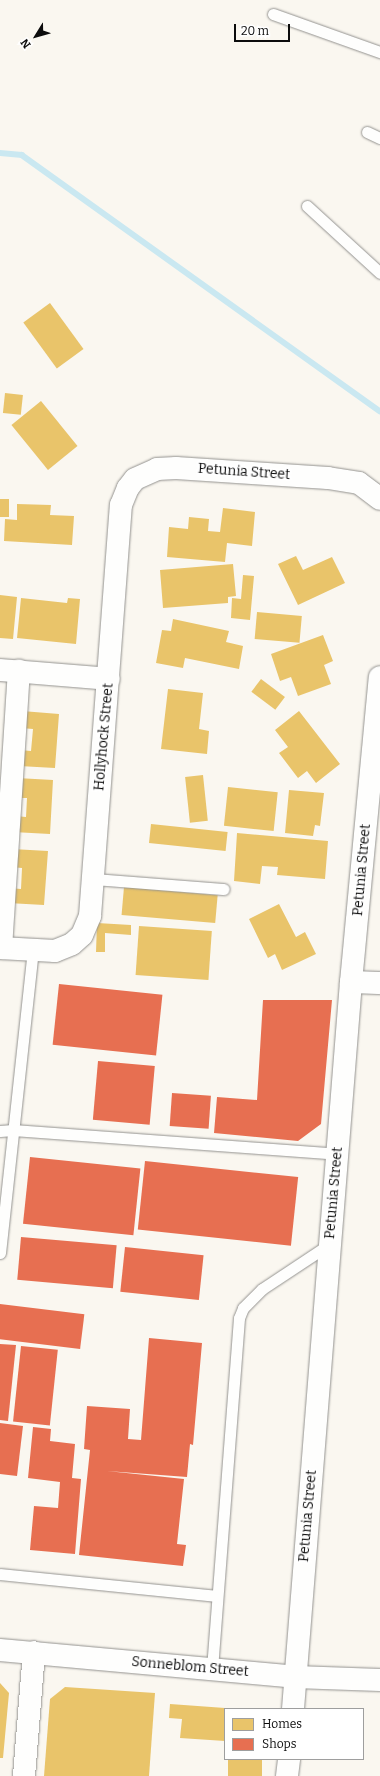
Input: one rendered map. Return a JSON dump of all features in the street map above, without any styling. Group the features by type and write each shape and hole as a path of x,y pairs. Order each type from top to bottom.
{"street":[{"name":"Petunia Street","path":"121,505 128,488 135,479 157,469 176,468 328,478 358,482 380,499"},
{"name":"Hollyhock Street","path":"33,951 55,951 72,944 82,935 90,916 121,505"},
{"path":"33,951 0,948 10,670 109,679"},
{"name":"Petunia Street","path":"292,1708 351,982 380,676"},
{"path":"351,982 380,983"},
{"name":"Sonneblom Street","path":"0,1650 295,1677 380,1680"},
{"path":"24,1776 34,1652"},
{"path":"287,1776 289,1760"}],"lane":[{"path":"272,14 380,52"},
{"path":"367,132 380,138"},
{"path":"307,206 380,273"},
{"path":"93,879 224,889"},
{"path":"0,1253 33,951"},
{"path":"0,1131 13,1130 337,1154"},
{"path":"212,1669 239,1318 243,1308 262,1289 330,1244"},
{"path":"0,1574 217,1596"}],"building: Homes":[{"path":"50,303 84,349 57,369 23,322"},
{"path":"5,393 23,395 21,415 3,413"},
{"path":"41,401 78,446 48,470 11,425"},
{"path":"0,499 9,499 9,517 0,517"},
{"path":"17,504 51,505 50,515 74,516 72,545 4,541 5,519 17,520"},
{"path":"223,508 255,512 252,546 227,543 225,562 167,557 169,527 188,529 189,517 209,519 208,531 220,532"},
{"path":"296,556 303,570 332,557 345,583 298,605 278,564"},
{"path":"233,564 236,596 228,597 228,603 163,608 160,570"},
{"path":"243,575 254,576 250,620 231,618 232,598 241,599"},
{"path":"0,595 17,597 13,639 0,638"},
{"path":"21,598 67,603 68,598 80,599 76,644 17,638"},
{"path":"257,612 302,616 299,643 255,639"},
{"path":"173,619 229,631 226,642 243,646 239,669 185,658 183,668 156,663 162,630 171,631"},
{"path":"323,635 333,661 324,665 331,684 298,696 291,677 280,681 271,654"},
{"path":"261,679 285,697 275,710 251,692"},
{"path":"168,689 203,693 199,729 209,731 207,754 161,749"},
{"path":"22,711 59,714 55,768 19,766 20,750 31,751 33,729 21,728"},
{"path":"299,711 340,764 316,783 307,771 298,778 279,753 288,747 275,730"},
{"path":"203,775 208,821 190,823 185,777"},
{"path":"17,778 53,780 50,834 13,832 15,816 26,817 27,798 16,798"},
{"path":"228,787 278,792 274,831 224,826"},
{"path":"289,790 324,793 320,826 315,825 313,836 285,833"},
{"path":"151,824 228,832 226,851 149,843"},
{"path":"237,833 328,841 325,879 277,875 278,867 262,866 260,884 234,881"},
{"path":"12,849 48,851 44,905 8,903 9,888 21,889 22,868 11,867"},
{"path":"124,887 218,895 215,923 122,915"},
{"path":"279,904 296,937 305,932 316,954 282,970 275,954 268,958 249,919"},
{"path":"97,923 131,925 131,935 105,933 105,952 96,952"},
{"path":"139,926 212,931 208,980 136,975"},
{"path":"0,1683 9,1693 3,1758 0,1758"},
{"path":"65,1687 155,1693 149,1776 44,1776 50,1699"},
{"path":"170,1704 225,1708 224,1741 180,1738 182,1719 169,1718"},
{"path":"228,1760 262,1760 262,1776 228,1776"}],"building: Shops":[{"path":"59,984 162,995 156,1056 53,1045"},
{"path":"263,1000 332,1000 321,1124 298,1141 214,1133 217,1097 257,1100"},
{"path":"98,1061 155,1066 150,1125 93,1120"},
{"path":"172,1093 211,1096 209,1129 170,1126"},
{"path":"30,1157 140,1169 133,1235 23,1224"},
{"path":"145,1161 298,1177 291,1246 138,1230"},
{"path":"21,1237 117,1245 113,1288 17,1280"},
{"path":"125,1247 204,1255 199,1300 120,1292"},
{"path":"0,1304 84,1314 80,1349 0,1339"},
{"path":"149,1338 202,1343 193,1445 190,1444 187,1477 107,1471 184,1479 177,1544 186,1545 183,1566 79,1555 90,1450 84,1449 87,1406 130,1409 128,1439 141,1440"},
{"path":"0,1344 16,1345 8,1421 0,1420"},
{"path":"21,1346 58,1350 50,1425 13,1422"},
{"path":"0,1423 23,1426 17,1476 0,1474"},
{"path":"33,1427 51,1429 50,1441 75,1444 72,1478 81,1479 75,1554 30,1550 34,1506 58,1508 60,1482 28,1478"}],"waterway":[{"path":"0,153 22,155 380,411"}]}
